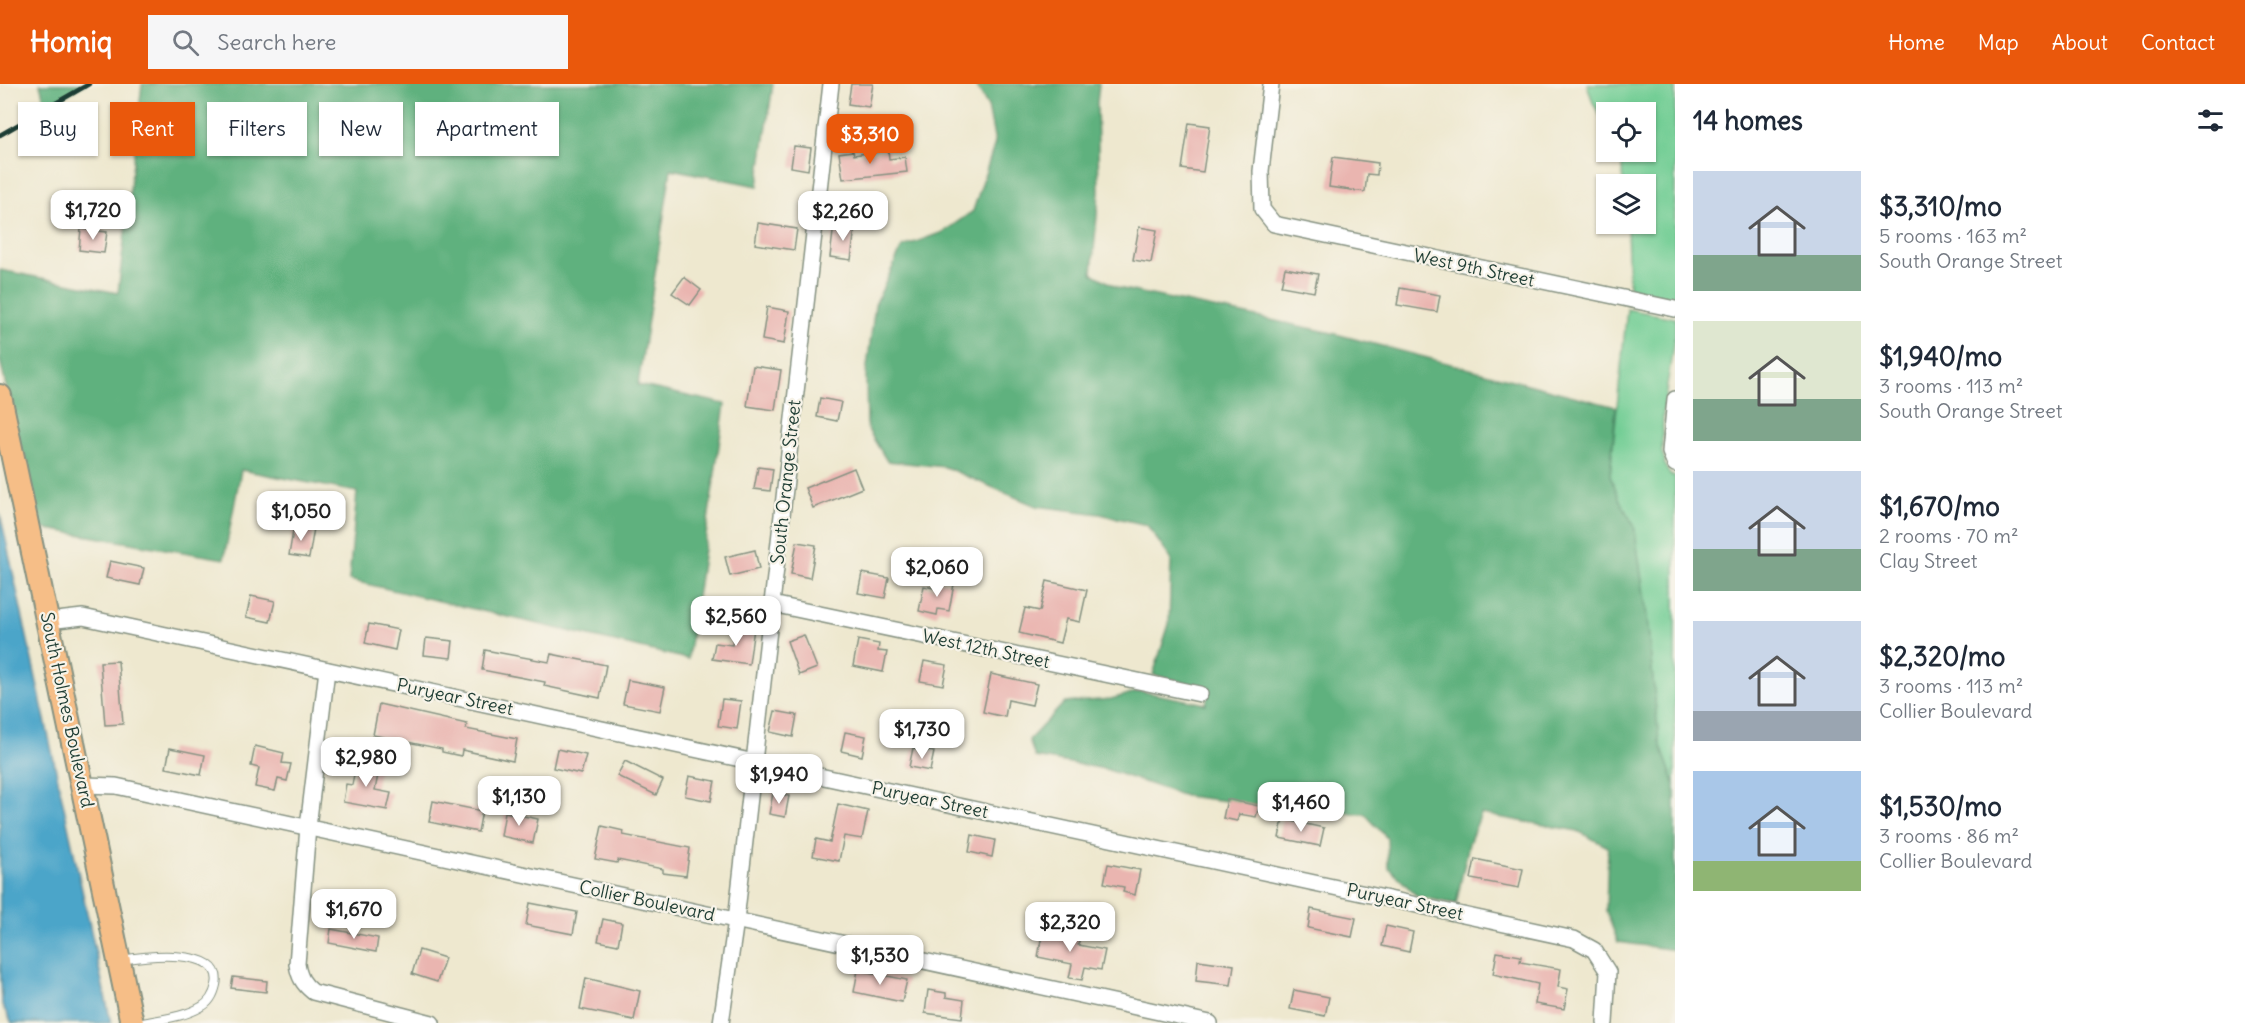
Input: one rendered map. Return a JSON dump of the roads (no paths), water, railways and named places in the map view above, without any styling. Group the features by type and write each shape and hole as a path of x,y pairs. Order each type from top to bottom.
{"main road":[{"name":"South Holmes Boulevard","path":"0,396 132,1023"}],"street":[{"name":"South Orange Street","path":"721,1023 736,920 831,84"},
{"name":"West 9th Street","path":"1271,84 1262,180 1262,210 1274,224 1675,309"},
{"path":"1675,399 1670,445 1670,452 1675,463"},
{"name":"West 12th Street","path":"772,604 1200,694"},
{"name":"Puryear Street","path":"48,621 83,617 1574,939 1594,950 1608,972 1605,1023"},
{"path":"327,670 308,827 298,976 313,992 432,1023"},
{"name":"Collier Boulevard","path":"83,786 116,786 736,920 1167,1018 1210,1023"}],"lane":[{"path":"119,961 164,954 205,963 214,971 217,983 211,998 204,1006 190,1013 143,1023"}],"water":[{"path":"0,513 111,1023 12,1023 2,1005"}],"railway":[{"path":"0,135 89,84"}]}
